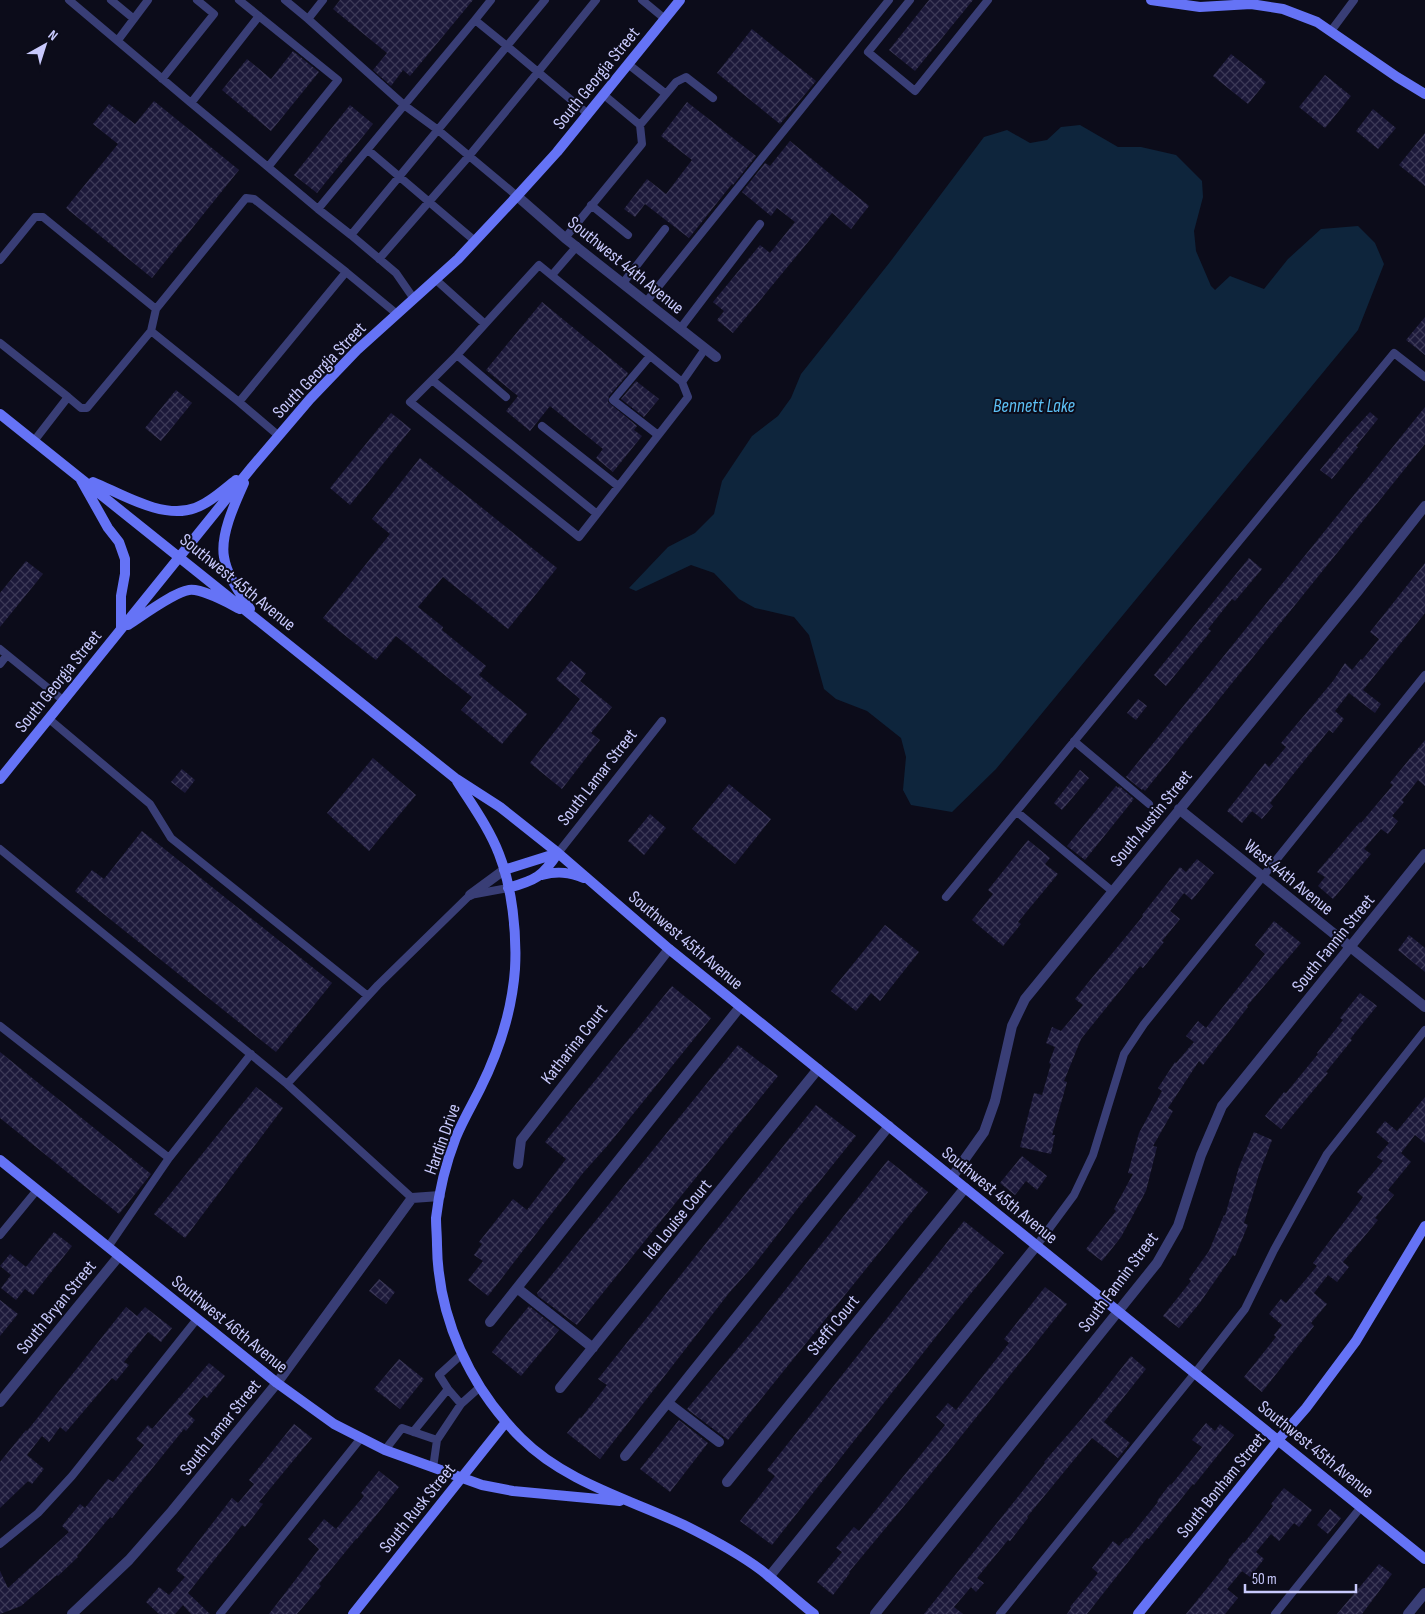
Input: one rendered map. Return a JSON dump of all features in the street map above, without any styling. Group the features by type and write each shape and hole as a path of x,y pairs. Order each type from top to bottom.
{"main road":[{"name":"South Georgia Street","path":"0,779 252,466 310,399 357,350 475,241 517,196 557,152 680,0"},
{"path":"1151,0 1200,6 1251,4 1283,10 1317,22 1425,94"},
{"name":"Southwest 45th Avenue","path":"0,414 254,615 455,778 500,807 558,853 669,950 1425,1559"},
{"path":"79,477 146,505 164,511 175,511 196,508 217,496 252,466"},
{"path":"252,466 234,506 225,537 224,557 234,583 254,615"},
{"path":"79,477 108,528 119,542 125,559 125,574 121,596 121,630"},
{"path":"121,630 175,595 190,590 205,593 254,615"},
{"name":"Hardin Drive","path":"455,778 486,827 500,855 512,902 515,968 505,1028 494,1061 457,1136 445,1170 436,1220 437,1266 445,1305 462,1354 480,1387 506,1422 523,1440 557,1467 603,1491 633,1502"},
{"path":"504,870 558,853"},
{"path":"508,888 530,882 541,875 558,853"},
{"path":"541,875 559,872 571,873 595,885"},
{"name":"Southwest 46th Avenue","path":"0,1160 277,1383 334,1424 384,1450 482,1485 513,1491 633,1502"},
{"name":"South Bonham Street","path":"1138,1614 1306,1408 1356,1341 1425,1226"},
{"name":"South Rusk Street","path":"352,1614 506,1422"},
{"path":"633,1502 724,1546 769,1577 814,1614"}],"street":[{"name":"Southwest 44th Avenue","path":"517,196 565,238 716,357"},
{"name":"South Austin Street","path":"952,1177 984,1132 995,1101 1012,1026 1025,999 1358,591 1425,506"},
{"name":"West 44th Avenue","path":"1179,809 1425,1007"},
{"name":"South Fannin Street","path":"875,1614 1157,1263 1178,1226 1201,1155 1222,1106 1425,854"},
{"path":"470,895 504,870"},
{"name":"Katharina Court","path":"518,1164 521,1140 669,950"},
{"path":"490,1322 740,1007"},
{"name":"Ida Louise Court","path":"560,1388 818,1069"},
{"path":"625,1456 889,1126"},
{"name":"Steffi Court","path":"727,1482 965,1188"},
{"path":"412,1198 440,1196"},
{"name":"South Lamar Street","path":"72,1614 129,1560 172,1511 277,1383 412,1198"},
{"path":"769,1577 1037,1245"},
{"name":"South Bryan Street","path":"0,1402 119,1256"},
{"path":"517,1288 593,1348"},
{"path":"668,1403 719,1442"},
{"path":"1408,1614 1425,1593"}],"lane":[{"path":"69,0 396,273 414,299"},
{"path":"111,0 134,19"},
{"path":"118,40 148,0"},
{"path":"162,79 214,14 197,0"},
{"path":"239,0 338,80 268,167"},
{"path":"285,0 328,34 404,105 438,130 517,196"},
{"path":"308,19 323,0"},
{"path":"318,209 490,0"},
{"path":"351,235 544,0"},
{"path":"379,259 469,156 596,0"},
{"path":"642,0 665,19"},
{"path":"646,302 889,0"},
{"path":"910,0 868,52 915,91 988,0"},
{"path":"1331,31 1354,0"},
{"path":"191,103 259,16"},
{"path":"475,20 588,114"},
{"path":"628,64 666,94"},
{"path":"640,125 676,82 686,77 713,98"},
{"path":"565,238 642,144 640,125 604,94"},
{"path":"368,150 475,241"},
{"path":"0,343 81,408 87,408 151,331 156,309 246,198 254,199 397,314"},
{"path":"591,205 628,235"},
{"path":"0,260 35,217 43,217 156,309"},
{"path":"680,328 760,224"},
{"path":"623,283 665,230"},
{"path":"552,275 577,246"},
{"path":"539,265 682,382 688,396 579,536 410,402 485,324 539,265"},
{"path":"239,402 346,272"},
{"path":"435,279 485,324"},
{"path":"151,331 279,436"},
{"path":"682,382 705,349"},
{"path":"946,897 1394,353 1425,377"},
{"path":"457,355 506,397"},
{"path":"650,356 613,400 658,435"},
{"path":"432,380 597,514"},
{"path":"34,441 68,397"},
{"path":"542,426 618,486"},
{"path":"0,650 64,700"},
{"path":"0,664 7,655"},
{"path":"1037,1245 1074,1195 1093,1155 1124,1054 1144,1024 1425,675"},
{"path":"48,720 150,804 171,838 368,996"},
{"name":"South Lamar Street","path":"558,853 662,721"},
{"path":"1074,742 1149,804"},
{"path":"1016,812 1112,891"},
{"path":"0,851 287,1084 412,1198"},
{"path":"287,1084 368,996 470,895 508,888"},
{"path":"0,1026 169,1158"},
{"path":"1000,1614 1245,1310 1274,1250 1327,1154 1425,1030"},
{"path":"108,1247 169,1158 251,1054"},
{"path":"0,1235 37,1190"},
{"path":"0,1544 38,1513 72,1476 197,1319"},
{"path":"461,1404 439,1375 462,1354"},
{"path":"432,1468 437,1440 461,1404 480,1387"},
{"path":"413,1432 448,1389"},
{"path":"384,1450 402,1428 437,1440"},
{"path":"220,1614 361,1438"},
{"path":"1275,1614 1361,1507"}],"water":[{"name":"Bennett Lake","path":"1080,125 1118,147 1141,147 1176,155 1202,181 1203,197 1194,231 1196,251 1211,286 1215,290 1230,276 1264,289 1288,259 1321,229 1358,226 1375,243 1384,264 1358,330 996,769 952,812 911,805 903,790 906,757 901,738 867,711 836,699 824,689 809,635 794,617 755,608 739,599 714,573 691,565 636,591 629,588 668,547 695,533 714,514 722,481 752,436 778,416 791,398 801,374 890,262 984,137 1007,130 1030,143 1047,140 1061,127"}],"building":[{"path":"340,0 473,0 410,76 403,70 391,86 373,70 387,53 333,9"},
{"path":"929,0 973,0 915,71 889,50"},
{"path":"752,29 816,81 780,124 717,73"},
{"path":"293,51 319,72 271,131 222,90 247,59 271,79"},
{"path":"1231,54 1266,82 1248,104 1213,76"},
{"path":"1325,75 1351,96 1325,128 1299,107"},
{"path":"154,101 239,170 152,278 66,208 118,144 93,124 109,104 135,124"},
{"path":"687,102 756,156 689,238 645,204 635,217 624,209 647,179 666,194 692,160 661,136"},
{"path":"350,105 373,124 317,193 294,175"},
{"path":"1373,109 1396,128 1378,149 1356,131"},
{"path":"1425,133 1425,186 1399,165"},
{"path":"790,141 869,206 851,229 832,213 733,333 717,320 724,311 713,302 760,245 770,253 795,222 777,208 771,216 742,192 765,163 770,166"},
{"path":"542,302 628,374 609,396 608,402 637,426 634,430 642,436 613,472 596,458 603,449 550,406 530,431 506,411 518,396 486,370"},
{"path":"1425,317 1425,355 1406,340"},
{"path":"636,381 659,399 644,417 621,399"},
{"path":"176,390 192,403 161,441 145,428"},
{"path":"1425,407 1425,444 1145,791 1142,790 1126,777"},
{"path":"1370,412 1378,419 1332,479 1320,470"},
{"path":"391,413 411,429 350,505 330,488"},
{"path":"420,458 557,568 508,629 443,577 418,607 443,627 442,630 486,666 479,675 527,714 502,744 461,710 472,697 396,636 376,660 323,618 390,534 372,519"},
{"path":"1249,558 1262,569 1235,601 1232,599 1208,629 1211,631 1166,686 1154,675"},
{"path":"26,561 43,574 0,627 0,593"},
{"path":"1425,563 1425,613 1363,690 1381,704 1375,713 1349,693 1335,711 1344,719 1333,733 1329,730 1270,803 1273,806 1262,819 1252,811 1242,823 1227,811 1265,763 1269,767 1286,747 1281,743 1333,681 1345,663 1352,670 1379,639 1370,632"},
{"path":"571,661 586,673 580,681 612,707 591,733 600,740 562,789 530,763 580,699 556,679"},
{"path":"1138,699 1147,706 1136,720 1127,713"},
{"path":"1425,740 1425,786 1418,780 1402,800 1404,802 1392,816 1398,821 1388,834 1381,829 1364,849 1371,854 1333,899 1318,886 1325,877 1317,872 1393,785 1390,783"},
{"path":"373,758 416,795 369,851 327,813"},
{"path":"182,769 195,780 185,793 171,782"},
{"path":"1080,770 1089,778 1062,810 1054,803"},
{"path":"729,784 771,819 735,864 692,829"},
{"path":"1116,786 1118,788 1119,786 1134,799 1085,860 1067,846"},
{"path":"650,814 666,828 644,855 628,841"},
{"path":"142,831 332,983 276,1052 75,891 92,870 104,879"},
{"path":"1028,840 1050,858 1045,864 1058,874 1018,922 1021,924 1003,946 972,920 993,894 988,890"},
{"path":"1197,859 1214,873 1192,900 1184,893 1170,911 1180,919 1162,941 1164,942 1143,968 1140,966 1081,1039 1064,1081 1067,1082 1052,1135 1055,1135 1051,1154 1020,1147 1034,1093 1042,1095 1051,1064 1049,1063 1055,1047 1046,1043 1052,1027 1061,1031 1083,1005 1075,999 1143,916 1180,867 1186,872"},
{"path":"1274,921 1301,943 1247,1006 1203,1065 1199,1061 1168,1108 1173,1111 1153,1146 1157,1147 1146,1191 1121,1237 1102,1261 1086,1249 1116,1211 1114,1209 1133,1174 1128,1173 1139,1133 1162,1091 1158,1088 1175,1062 1194,1042 1186,1036 1198,1021 1206,1028 1265,954 1255,945"},
{"path":"885,925 919,952 880,1001 871,993 856,1011 831,991"},
{"path":"1409,935 1425,948 1425,972 1398,950"},
{"path":"672,986 711,1018 583,1173 488,1296 468,1280 483,1261 474,1255 482,1244 479,1242 513,1199 527,1210 566,1159 545,1142"},
{"path":"1360,993 1377,1006 1350,1039 1352,1040 1326,1072 1328,1073 1281,1129 1265,1116 1318,1054 1343,1020 1340,1018"},
{"path":"738,1045 778,1076 577,1325 538,1296 537,1293"},
{"path":"0,1052 151,1174 119,1214 0,1118"},
{"path":"256,1087 283,1108 185,1238 154,1214"},
{"path":"1425,1097 1425,1143 1415,1135 1401,1153 1411,1162 1388,1190 1394,1195 1375,1218 1378,1220 1343,1262 1349,1267 1337,1282 1328,1275 1314,1293 1327,1304 1311,1323 1314,1326 1262,1392 1244,1377 1276,1337 1274,1335 1282,1325 1269,1314 1281,1299 1286,1303 1317,1266 1313,1263 1363,1197 1357,1192 1383,1161 1377,1157 1389,1143 1376,1132 1385,1121 1397,1131"},
{"path":"816,1105 856,1136 754,1265 729,1293 600,1459 567,1433 607,1385 598,1379"},
{"path":"1254,1132 1272,1140 1244,1223 1248,1225 1235,1256 1233,1255 1199,1304 1179,1328 1163,1316 1191,1281 1189,1279 1209,1251 1225,1216 1239,1167"},
{"path":"1022,1156 1047,1176 1037,1190 1026,1181 1015,1195 1000,1183"},
{"path":"888,1160 928,1192 728,1440 687,1409 759,1323"},
{"path":"964,1221 1004,1253 772,1545 740,1521 775,1476 767,1470"},
{"path":"54,1232 72,1246 33,1295 25,1289 16,1300 1,1288 11,1275 0,1266 10,1254 26,1267"},
{"path":"379,1279 395,1292 386,1304 369,1291"},
{"path":"1045,1287 1067,1304 930,1475 849,1572 833,1595 817,1582 842,1552 836,1548 854,1527 859,1531 945,1425 936,1417 948,1403 956,1410 1009,1343 1004,1339"},
{"path":"0,1300 18,1314 0,1336"},
{"path":"529,1306 559,1330 521,1376 492,1352"},
{"path":"126,1307 137,1316 145,1307 172,1328 161,1342 148,1332 124,1362 129,1365 116,1381 112,1378 66,1432 60,1427 49,1442 42,1436 27,1455 44,1469 32,1484 28,1481 0,1508 0,1462"},
{"path":"1131,1356 1146,1369 1104,1422 1130,1443 1118,1458 1092,1438 1027,1517 1010,1541 1008,1540 977,1578 984,1583 976,1592 971,1587 954,1607 963,1614 924,1614 1044,1462 1084,1416"},
{"path":"399,1359 424,1379 400,1409 374,1389"},
{"path":"209,1363 225,1376 207,1398 204,1395 188,1414 195,1420 186,1431 184,1429 78,1557 21,1606 0,1614 0,1571 8,1588 69,1532 62,1526 80,1504 85,1508 108,1479 113,1482 144,1445 136,1439 148,1425 152,1429"},
{"path":"679,1420 708,1443 670,1492 640,1469"},
{"path":"1206,1423 1215,1431 1220,1424 1234,1435 1149,1539 1147,1538 1087,1614 1067,1614 1070,1607 1098,1573 1092,1568 1113,1541 1119,1546 1126,1538 1128,1539 1170,1484 1202,1447 1192,1440"},
{"path":"294,1424 312,1438 259,1502 263,1504 245,1527 242,1525 188,1593 210,1614 191,1614 183,1605 175,1614 159,1614 146,1602 159,1587 169,1595 185,1577 176,1570 232,1498 238,1503 254,1484 249,1480"},
{"path":"379,1471 399,1487 319,1584 321,1586 297,1614 269,1614 319,1549 308,1539 324,1519 336,1529 364,1496 361,1493"},
{"path":"1284,1488 1312,1510 1299,1527 1294,1523 1279,1541 1271,1534 1256,1552 1264,1559 1250,1577 1242,1571 1227,1589 1238,1598 1225,1614 1186,1614 1273,1506 1271,1504"},
{"path":"1330,1509 1341,1518 1328,1534 1317,1525"},
{"path":"1379,1564 1392,1574 1362,1614 1337,1614"}]}
